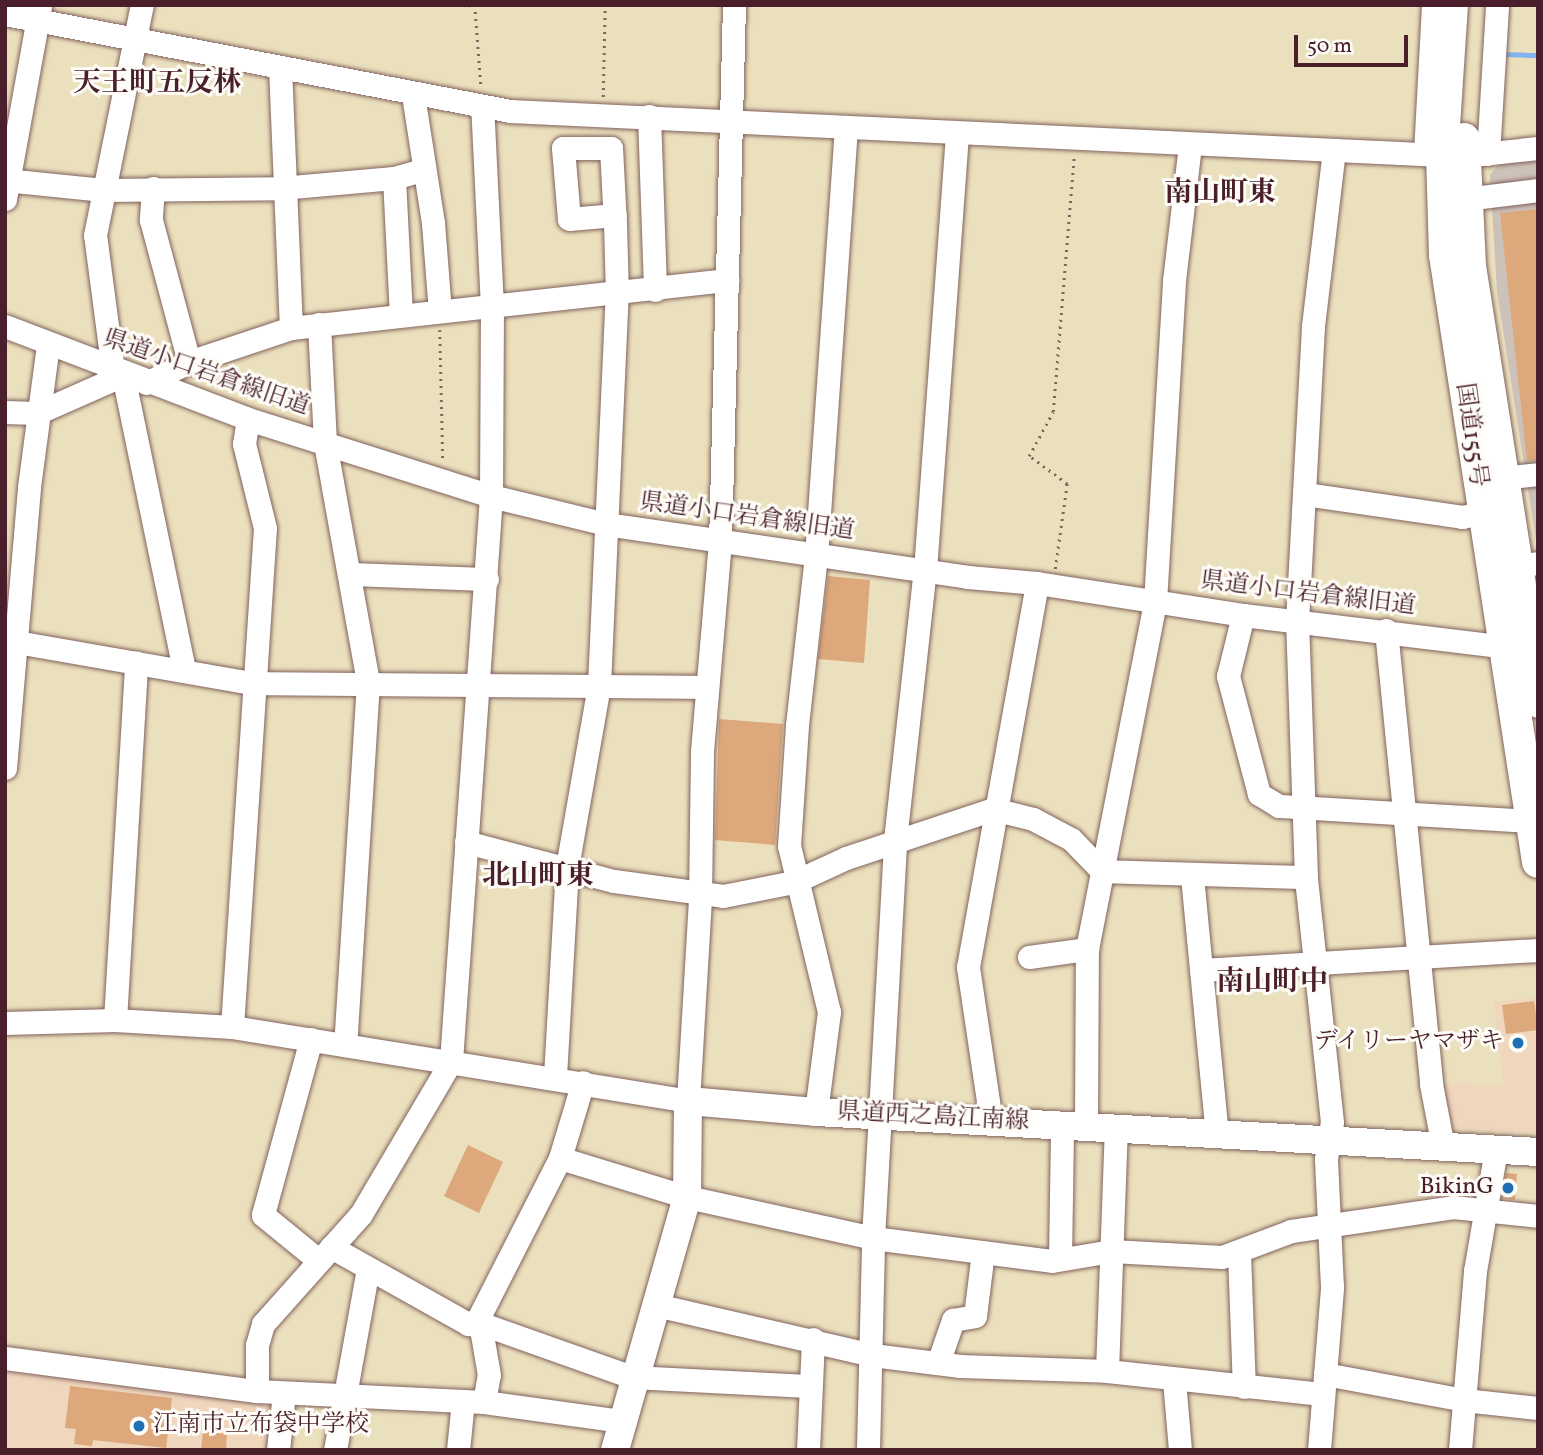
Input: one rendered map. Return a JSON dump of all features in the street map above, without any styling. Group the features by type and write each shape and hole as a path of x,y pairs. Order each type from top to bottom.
{"highway":[{"name":"国道155号","path":"1452,5 1459,72 1455,154 1445,255 1481,513 1525,650 1538,702"},
{"name":"国道155号","path":"1459,72 1474,5"},
{"name":"国道155号","path":"1455,154 1465,199 1471,279 1501,478 1527,565 1525,650 1532,821 1538,862"}],"main road":[{"name":"県道西之島江南線","path":"688,1101 816,1112 1538,1152"},
{"path":"615,1450 632,1377 656,1306 687,1197 688,1101"}],"street":[{"path":"142,5 95,234 118,373 184,670"},
{"path":"5,1023 115,1020 232,1027 555,1076 688,1101 700,897 706,687 720,543 734,5"},
{"path":"1433,5 1455,154"},
{"path":"1455,154 1497,5"},
{"path":"39,13 6,186 103,190 281,188 394,178 422,170"},
{"path":"5,14 39,13 137,39 413,95 482,106 733,122 1334,150 1455,154 1538,148"},
{"path":"280,67 281,188 291,328"},
{"path":"413,95 422,170 433,223 440,311"},
{"path":"257,1391 257,1345 263,1324 361,1214 451,1061 466,842 481,686 491,496 492,307 482,106"},
{"path":"649,116 656,290"},
{"path":"816,1112 829,1012 794,882 789,846 797,724 816,556 846,127"},
{"path":"868,1450 873,1238 895,840 925,570 957,132"},
{"path":"1060,1259 1074,1126 1087,949 1155,602 1174,281 1190,144"},
{"path":"1319,1450 1332,1287 1329,1142 1332,1122 1306,877 1297,622 1313,326 1334,150"},
{"path":"394,178 401,314"},
{"path":"153,188 151,220 188,362"},
{"path":"1465,199 1538,190"},
{"path":"555,1076 567,867 599,685 617,295 615,215"},
{"path":"146,383 188,362 291,328 401,314 617,295 727,280"},
{"path":"319,324 325,443 368,682 345,1045"},
{"name":"県道小口岩倉線旧道","path":"5,326 118,373 248,419 491,496 606,524 720,543 1044,585 1243,615 1386,630 1525,650"},
{"path":"5,768 10,641 37,413 48,344"},
{"path":"5,412 37,413 118,373"},
{"path":"232,1027 251,682 265,528 244,444 248,419"},
{"path":"1501,478 1538,474"},
{"path":"1305,494 1462,517 1481,513"},
{"path":"349,574 487,579"},
{"path":"991,1121 968,967 993,809 1044,585"},
{"path":"1243,615 1228,676 1259,794 1279,806 1532,821"},
{"path":"1386,630 1418,955 1443,1147"},
{"path":"10,641 251,682 706,687"},
{"path":"115,1020 136,663"},
{"path":"466,842 700,897 794,882 895,840 993,809 1033,819 1071,839 1102,872 1306,877"},
{"path":"1192,876 1217,1135"},
{"path":"1029,957 1087,949"},
{"path":"1201,970 1418,955 1538,950"},
{"path":"311,1039 263,1215 324,1253 368,1269 477,1326 632,1377 808,1386"},
{"path":"458,1450 473,1402 489,1375 477,1326 560,1158 583,1082"},
{"path":"1107,1371 1116,1128"},
{"path":"1460,1450 1485,1209 1496,1150"},
{"path":"560,1158 687,1197 873,1238 1060,1259 1111,1251 1202,1259 1239,1253 1291,1231 1452,1207 1538,1216"},
{"path":"938,1363 953,1320 975,1316 983,1252"},
{"path":"1239,1253 1244,1387"},
{"path":"335,1450 368,1269"},
{"path":"656,1306 813,1339 872,1355 938,1363 1107,1371 1244,1387 1324,1384 1538,1408"},
{"path":"808,1450 808,1386 813,1339"},
{"path":"5,1358 257,1391 473,1402 621,1421"},
{"path":"1174,1380 1180,1450"},
{"path":"278,1450 285,1393"}],"path":[{"path":"468,5 475,6 482,106"},
{"path":"603,114 605,5"},
{"path":"1044,585 1068,484 1029,456 1053,412 1075,138"},
{"path":"440,311 443,481"}],"shaded area":[{"path":"1538,155 1538,553 1497,292 1490,175 1502,160"},
{"name":"デイリーヤマザキ","path":"1537,998 1538,1134 1449,1129 1444,1083 1503,1085 1494,1002"},
{"name":"江南市立布袋中学校","path":"5,1365 273,1398 271,1450 5,1450"}],"building":[{"path":"1538,209 1538,460 1527,461 1500,213"},
{"path":"828,576 870,580 864,663 818,659"},
{"path":"719,719 783,724 775,845 715,840"},
{"path":"1534,1001 1538,1030 1506,1034 1502,1005"},
{"path":"468,1145 503,1162 479,1213 444,1196"},
{"name":"BikinG","path":"1506,1173 1517,1174 1515,1200 1502,1198"},
{"path":"70,1386 172,1398 166,1448 93,1440 92,1446 74,1444 76,1429 65,1428"},
{"path":"203,1431 227,1434 226,1450 201,1450"}],"waterway":[{"path":"1503,54 1538,55"}],"place":[{"name":"デイリーヤマザキ","path":"1518,1043"},
{"name":"BikinG","path":"1508,1188"},
{"name":"江南市立布袋中学校","path":"139,1426"}],"district":[{"name":"天王町五反林","path":"157,84"},
{"name":"南山町東","path":"1220,194"},
{"name":"北山町東","path":"538,877"},
{"name":"南山町中","path":"1272,983"}]}
